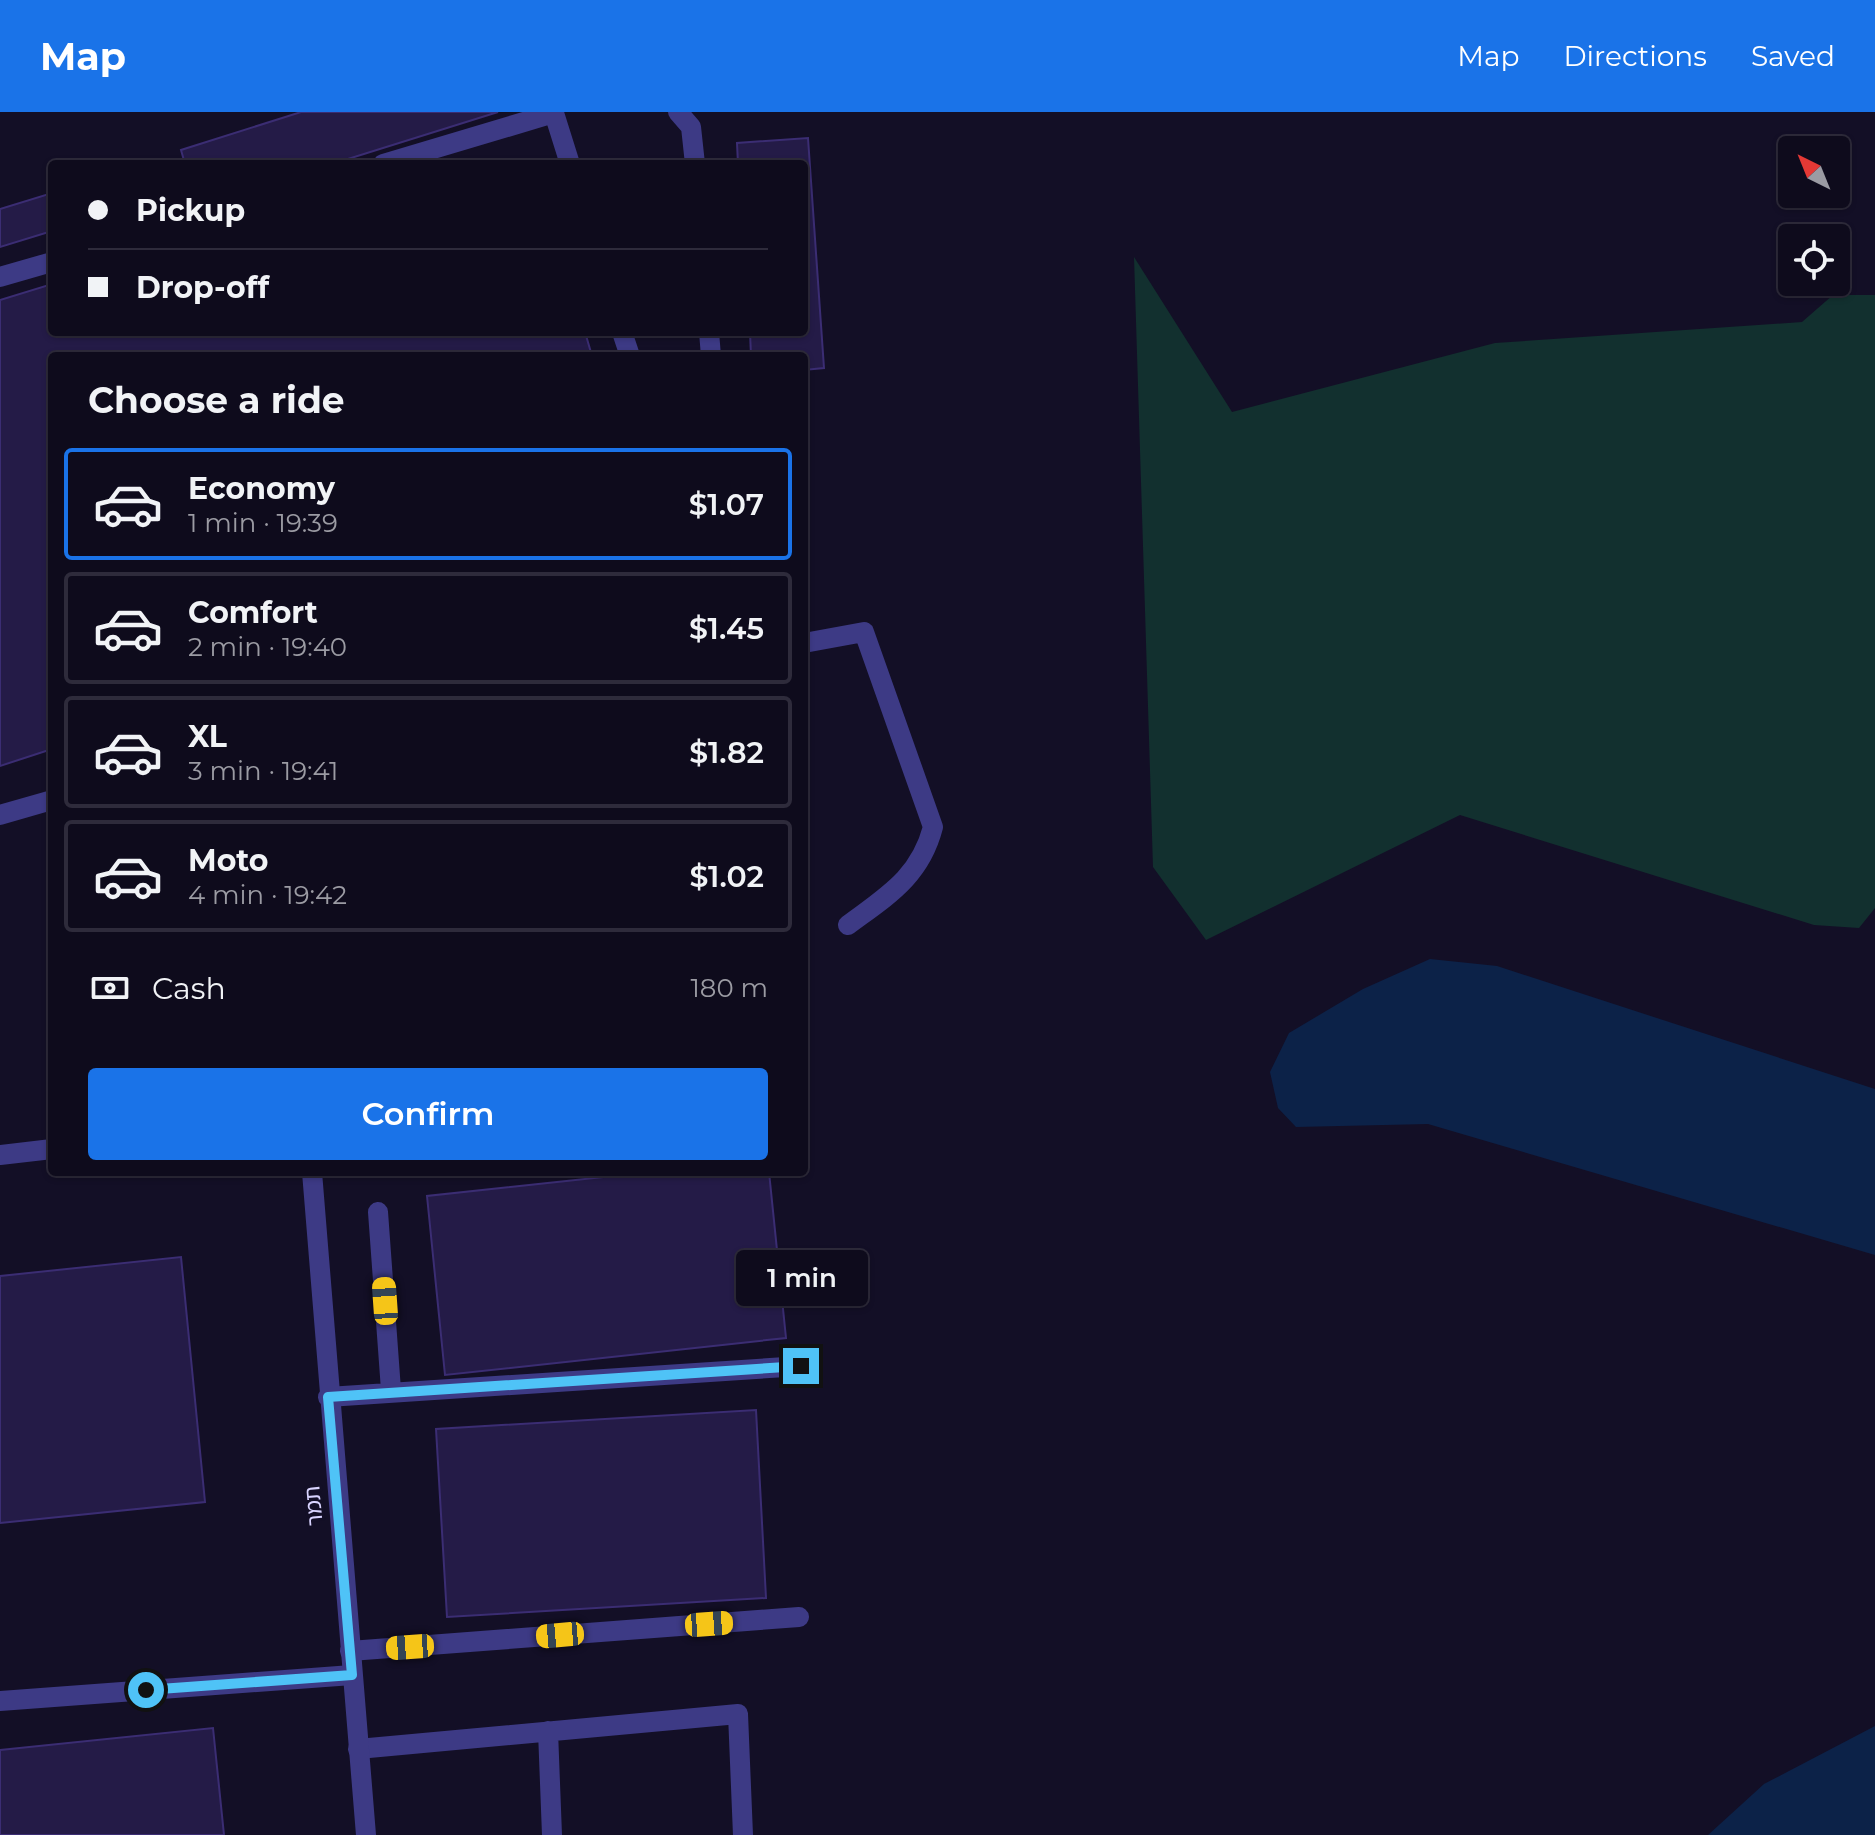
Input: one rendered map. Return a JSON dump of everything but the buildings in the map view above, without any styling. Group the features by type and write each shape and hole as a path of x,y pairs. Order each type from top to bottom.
{"street":[{"path":"678,112 691,127 695,160"},
{"path":"397,160 559,113 569,160"},
{"path":"0,277 48,263"},
{"path":"808,642 864,632 933,827 926,855 902,885 848,925"},
{"path":"0,815 48,801"},
{"path":"0,1155 48,1149"},
{"name":"תמר","path":"312,1176 366,1835"},
{"path":"378,1212 391,1390"},
{"path":"328,1397 391,1390 801,1366"},
{"path":"350,1651 799,1617"},
{"path":"0,1701 352,1675"},
{"path":"358,1749 738,1714 743,1835"},
{"path":"548,1731 552,1835"}],"green space":[{"path":"1134,257 1232,412 1495,343 1802,322 1832,296 1875,295 1875,908 1859,928 1814,925 1460,815 1206,940 1153,867"}],"water":[{"path":"1430,959 1497,966 1875,1089 1875,1255 1428,1124 1296,1127 1278,1108 1270,1072 1289,1033 1363,989"},
{"path":"1875,1726 1875,1835 1708,1835 1764,1784"}],"route":[{"path":"146,1690 352,1675 328,1397 391,1390 801,1366"}]}
